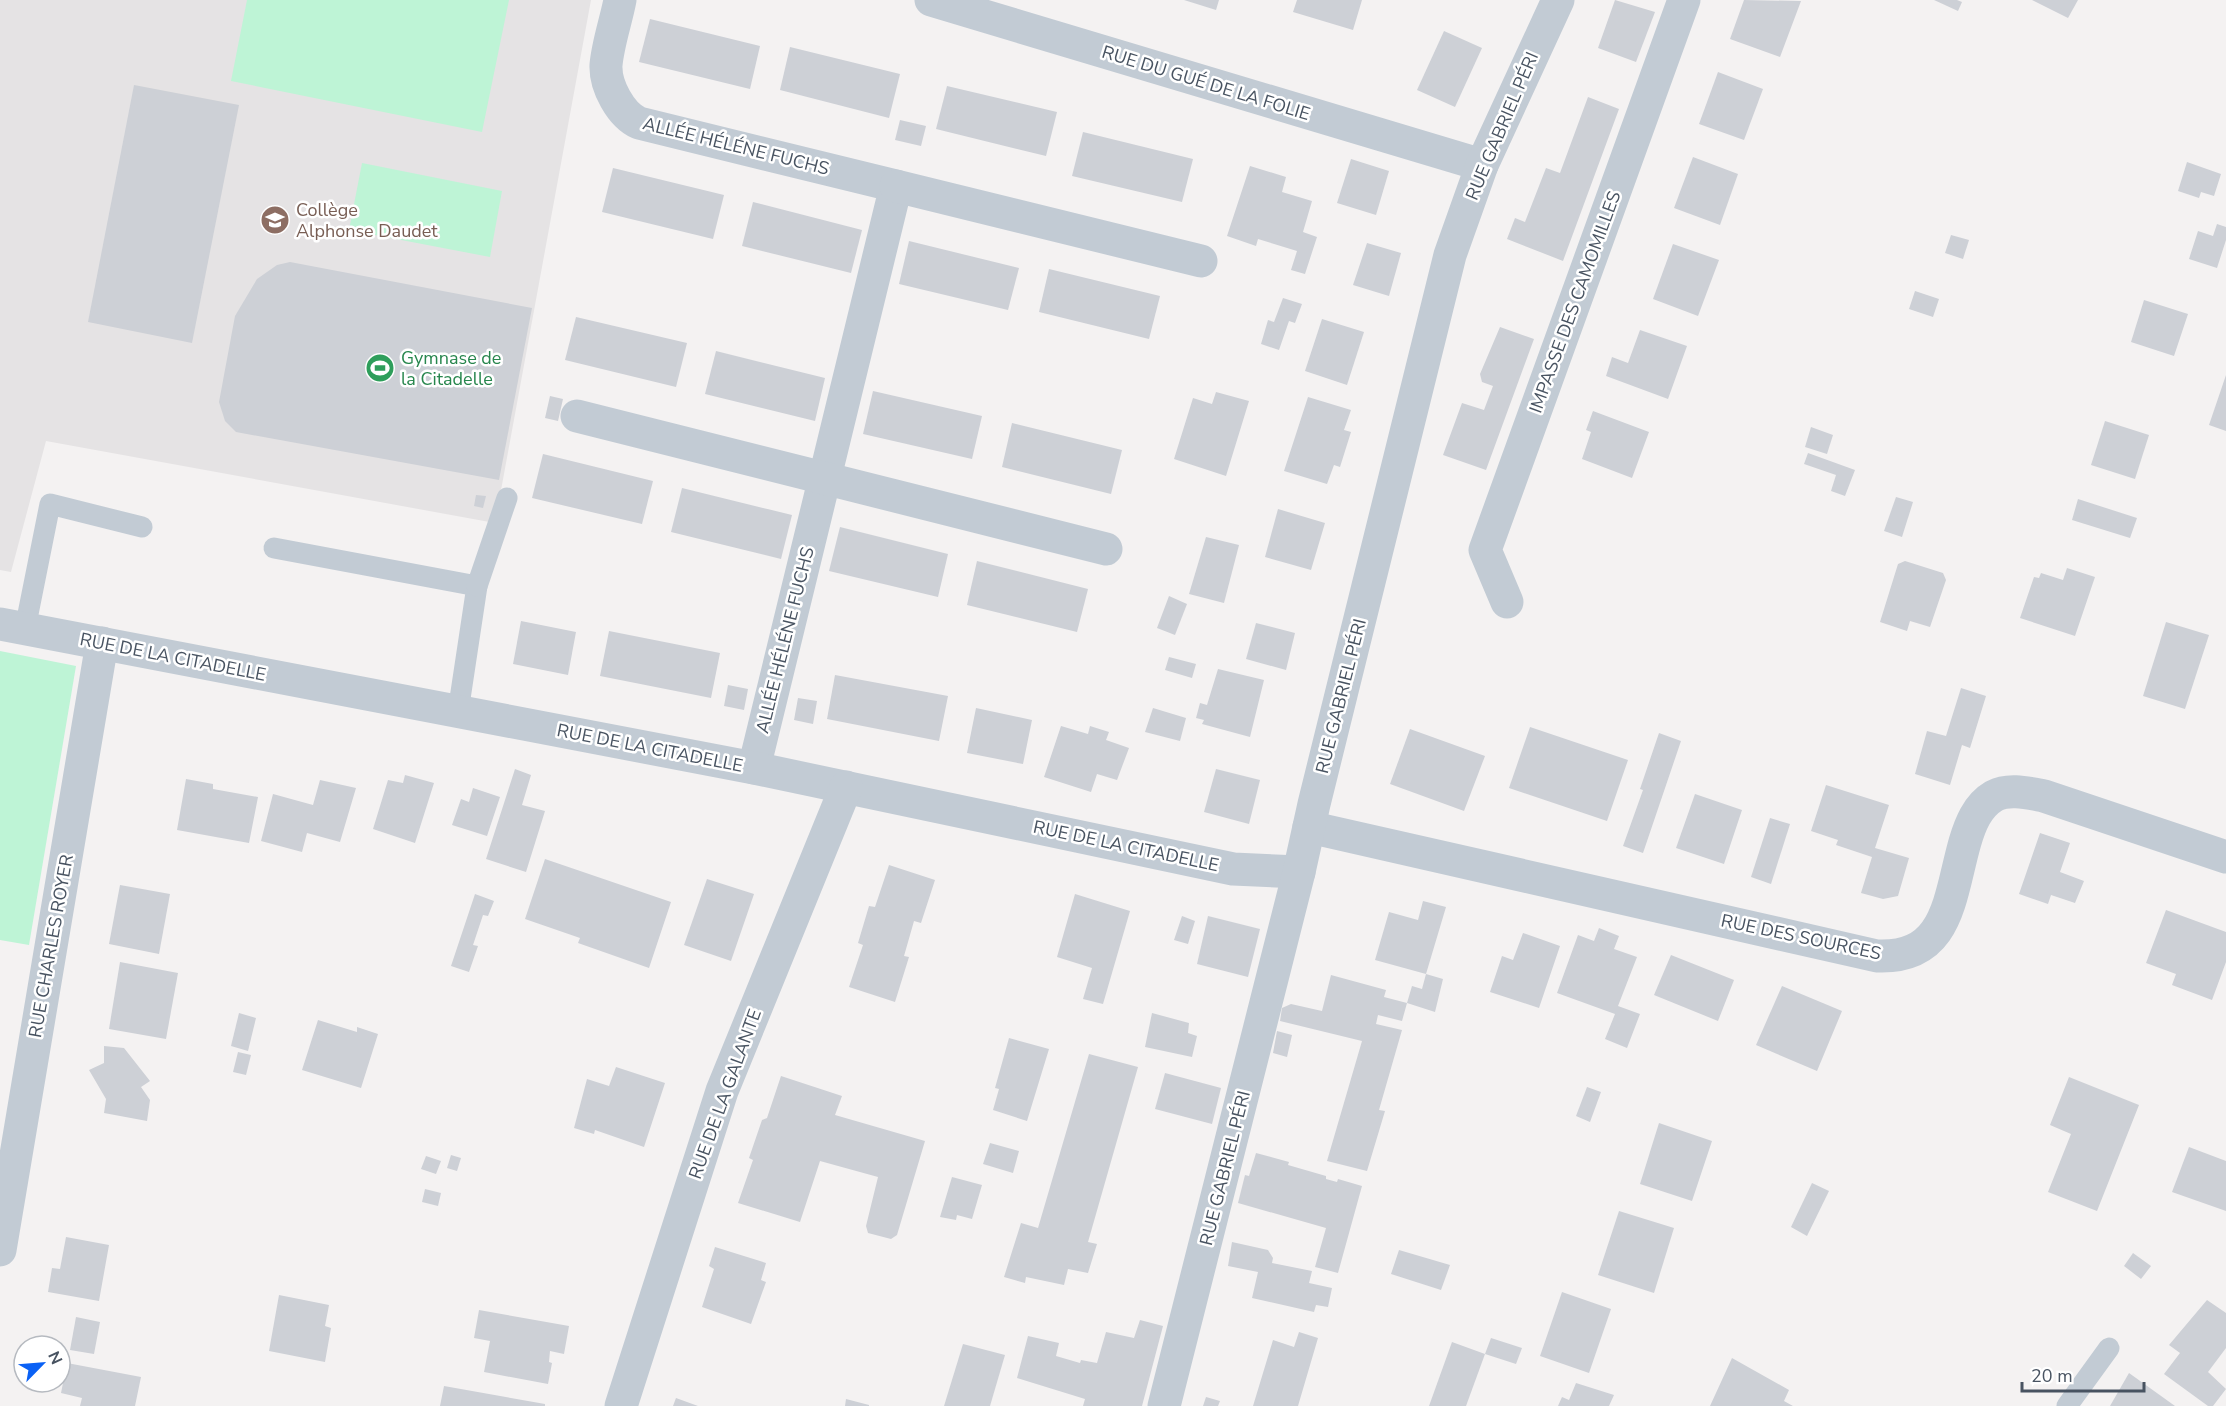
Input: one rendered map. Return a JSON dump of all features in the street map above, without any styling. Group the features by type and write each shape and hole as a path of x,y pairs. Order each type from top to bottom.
{"street":[{"name":"ALLÉE HÉLÉNE FUCHS","path":"620,0 606,67 613,94 628,118 1201,261"},
{"name":"RUE DU GUÉ DE LA FOLIE","path":"931,0 1482,165"},
{"name":"RUE GABRIEL PÉRI","path":"1164,1406 1299,872 1450,255 1482,165 1558,0"},
{"name":"IMPASSE DES CAMOMILLES","path":"1507,602 1485,550 1684,0"},
{"name":"ALLÉE HÉLÉNE FUCHS","path":"754,768 896,186"},
{"path":"577,416 1106,549"},
{"name":"RUE DE LA CITADELLE","path":"13,626 754,768 1233,869 1299,872"},
{"name":"RUE CHARLES ROYER","path":"0,1250 102,643"},
{"name":"RUE DE LA GALANTE","path":"621,1406 722,1090 846,787"},
{"name":"RUE DES SOURCES","path":"1309,827 1877,956 1898,957 1918,950 1937,934 1970,828 1978,811 1994,796 2016,791 2044,796 2226,857"}],"lane":[{"path":"458,712 477,586 507,498"},
{"path":"13,626 50,504 141,527"},
{"path":"274,548 477,586"},
{"path":"2067,1406 2109,1348"}],"shaded area":[{"name":"Collège Alphonse Daudet","path":"0,0 591,0 495,523 46,441 11,572 0,570"}],"green space":[{"path":"247,0 509,0 482,132 231,81"},
{"path":"362,163 502,191 490,257 349,230"},
{"path":"0,651 76,666 29,945 0,940"}],"building":[{"path":"1184,0 1219,0 1216,10"},
{"path":"1297,0 1362,0 1353,30 1293,12"},
{"path":"1615,0 1655,12 1636,62 1598,48"},
{"path":"1744,0 1801,1 1780,57 1730,39"},
{"path":"1934,0 1957,0 1962,2 1958,11"},
{"path":"2032,0 2078,0 2068,18"},
{"path":"650,19 760,46 750,89 639,62"},
{"path":"1444,31 1482,48 1455,107 1417,90"},
{"path":"790,47 900,74 889,118 780,90"},
{"path":"1718,72 1763,89 1744,140 1699,124"},
{"path":"134,85 239,105 192,343 88,322"},
{"path":"947,86 1057,112 1046,156 936,129"},
{"path":"1588,97 1619,109 1563,261 1507,239 1515,218 1525,222 1546,168 1560,173"},
{"path":"900,120 926,126 921,146 895,140"},
{"path":"1083,132 1193,159 1182,202 1072,176"},
{"path":"1693,157 1738,174 1720,225 1674,208"},
{"path":"1351,159 1389,171 1376,215 1337,203"},
{"path":"2187,162 2221,174 2214,196 2201,192 2199,198 2178,191"},
{"path":"1250,166 1286,177 1282,192 1312,201 1303,232 1317,237 1305,274 1291,270 1297,251 1258,239 1256,246 1227,236"},
{"path":"613,168 724,195 713,239 602,212"},
{"path":"753,202 862,230 851,273 742,246"},
{"path":"2217,224 2226,227 2226,240 2217,268 2189,259 2198,231 2213,236"},
{"path":"1951,235 1969,240 1963,259 1945,253"},
{"path":"909,241 1019,268 1008,310 899,284"},
{"path":"1367,243 1401,253 1389,296 1353,285"},
{"path":"1673,244 1719,260 1698,316 1653,299"},
{"name":"Gymnase de la Citadelle","path":"290,262 532,308 499,480 236,432 225,421 219,402 235,316 257,279 277,265"},
{"path":"1049,269 1160,296 1149,339 1039,312"},
{"path":"1915,291 1939,299 1933,317 1909,309"},
{"path":"1283,298 1302,304 1295,323 1289,321 1279,350 1261,344 1268,320 1274,322"},
{"path":"2144,300 2188,314 2174,356 2131,342"},
{"path":"576,317 687,343 676,387 565,360"},
{"path":"1322,319 1364,332 1347,385 1305,371"},
{"path":"1500,327 1534,339 1486,470 1443,455 1462,403 1484,410 1493,386 1482,382 1480,374"},
{"path":"1640,330 1687,346 1668,399 1606,376 1612,357 1628,363"},
{"path":"716,351 825,378 815,421 705,394"},
{"path":"2226,375 2226,431 2209,425"},
{"path":"873,391 982,416 972,459 863,434"},
{"path":"1216,392 1249,401 1226,476 1174,459 1193,398 1212,404"},
{"path":"550,396 563,399 558,421 545,418"},
{"path":"1308,397 1351,410 1344,430 1351,432 1340,467 1334,465 1327,484 1284,471"},
{"path":"1593,411 1649,432 1632,478 1582,459 1591,432 1586,430"},
{"path":"2105,421 2149,435 2135,479 2091,465"},
{"path":"1012,423 1122,450 1111,494 1002,467"},
{"path":"1811,427 1833,435 1827,454 1805,447"},
{"path":"1808,453 1855,470 1845,496 1831,491 1836,475 1804,464"},
{"path":"543,454 653,481 642,524 532,498"},
{"path":"682,488 792,515 781,559 671,532"},
{"path":"476,495 486,496 483,508 474,506"},
{"path":"1896,497 1913,502 1902,537 1884,531"},
{"path":"2078,499 2137,518 2130,538 2072,520"},
{"path":"1278,509 1325,523 1311,570 1265,557"},
{"path":"840,527 948,554 938,597 829,571"},
{"path":"1206,537 1239,545 1224,603 1189,594"},
{"path":"977,561 1088,589 1077,632 967,605"},
{"path":"1905,561 1943,573 1946,580 1930,627 1910,621 1907,631 1880,622 1898,564"},
{"path":"2067,568 2095,577 2075,636 2020,618 2034,577 2039,578 2041,573 2063,580"},
{"path":"1169,596 1187,604 1175,635 1157,628"},
{"path":"521,621 576,632 568,675 513,664"},
{"path":"2166,622 2209,635 2185,709 2143,696"},
{"path":"1256,623 1295,633 1286,670 1246,659"},
{"path":"609,631 720,653 711,698 600,676"},
{"path":"1169,657 1196,664 1192,678 1165,670"},
{"path":"1218,669 1264,680 1250,737 1202,724 1204,720 1196,718 1200,703 1207,705"},
{"path":"835,675 948,696 939,741 827,719"},
{"path":"728,685 748,689 744,710 724,706"},
{"path":"1961,688 1986,696 1970,748 1962,745 1950,785 1915,774 1927,731 1946,736"},
{"path":"798,698 817,701 813,724 794,720"},
{"path":"976,708 1032,720 1023,764 967,753"},
{"path":"1153,708 1186,718 1180,741 1145,732"},
{"path":"1061,726 1088,734 1090,726 1109,732 1106,740 1129,748 1117,780 1097,774 1091,792 1044,777"},
{"path":"1530,727 1628,760 1607,821 1509,788"},
{"path":"1410,729 1485,756 1464,811 1390,784"},
{"path":"1659,733 1681,741 1643,853 1623,846 1643,790 1640,789"},
{"path":"515,769 531,775 522,805 545,811 526,872 486,859"},
{"path":"1216,769 1260,780 1249,824 1204,812"},
{"path":"405,775 434,783 415,843 373,829 388,780 403,783"},
{"path":"186,779 213,784 213,789 258,797 249,843 177,830"},
{"path":"320,780 356,788 340,842 307,833 302,852 261,841 273,794 313,805"},
{"path":"1826,785 1889,805 1875,848 1909,858 1898,896 1883,899 1861,893 1872,857 1836,845 1838,840 1811,831"},
{"path":"473,788 500,797 487,836 452,825 461,799 469,802"},
{"path":"1695,794 1742,810 1724,864 1676,848"},
{"path":"1770,818 1790,824 1771,884 1751,877"},
{"path":"2040,833 2070,843 2060,872 2084,881 2075,903 2051,895 2048,904 2019,894"},
{"path":"545,859 671,902 649,968 578,943 580,938 525,919"},
{"path":"889,865 935,880 921,923 914,921 904,956 909,957 895,1002 849,987 863,945 858,943 869,906 875,907"},
{"path":"707,879 754,894 731,961 684,945"},
{"path":"120,885 170,894 159,954 109,944"},
{"path":"475,894 494,901 488,916 483,915 473,945 478,946 469,972 451,966"},
{"path":"1075,894 1130,911 1103,1004 1083,999 1092,968 1057,957"},
{"path":"1423,901 1446,907 1426,974 1375,960 1389,912 1418,920"},
{"path":"2166,910 2226,932 2226,962 2212,1000 2172,985 2176,974 2146,963"},
{"path":"1182,916 1195,921 1188,944 1174,940"},
{"path":"1208,916 1260,929 1248,977 1197,964"},
{"path":"1599,928 1619,936 1614,949 1637,957 1618,1006 1640,1014 1627,1048 1605,1039 1615,1014 1557,993 1578,935 1594,941"},
{"path":"1523,933 1560,946 1539,1008 1490,992 1502,956 1513,960"},
{"path":"1671,955 1734,980 1718,1021 1654,995"},
{"path":"120,962 178,973 166,1039 109,1029"},
{"path":"1426,974 1443,979 1435,1012 1407,1003 1412,986 1422,989"},
{"path":"1331,975 1386,990 1384,997 1407,1003 1402,1021 1378,1015 1376,1024 1402,1030 1379,1110 1385,1111 1367,1171 1327,1161 1362,1041 1280,1021 1282,1008 1291,1004 1322,1011"},
{"path":"1782,986 1842,1011 1817,1071 1756,1045"},
{"path":"239,1013 256,1018 248,1051 231,1046"},
{"path":"1152,1013 1189,1023 1188,1033 1197,1036 1192,1057 1145,1047"},
{"path":"318,1020 357,1032 357,1027 378,1034 361,1088 302,1070"},
{"path":"1277,1031 1292,1035 1287,1057 1273,1053"},
{"path":"1009,1038 1049,1049 1027,1121 993,1110 999,1089 995,1088"},
{"path":"104,1046 124,1048 150,1081 141,1087 150,1100 147,1121 104,1113 106,1099 89,1070 104,1063"},
{"path":"238,1052 251,1055 246,1075 233,1072"},
{"path":"1089,1054 1138,1067 1088,1242 1097,1244 1088,1273 1068,1269 1064,1285 1026,1277 1025,1283 1004,1277 1021,1223 1038,1228"},
{"path":"616,1067 665,1083 644,1147 595,1130 594,1134 574,1128 587,1079 609,1086"},
{"path":"1165,1073 1221,1088 1212,1124 1155,1109"},
{"path":"781,1076 842,1096 835,1115 925,1141 897,1235 891,1239 868,1233 866,1226 878,1177 820,1161 800,1222 738,1203 753,1160 749,1158 762,1120 767,1118"},
{"path":"2069,1077 2139,1105 2097,1211 2048,1192 2071,1134 2050,1125"},
{"path":"1587,1087 1601,1092 1590,1122 1576,1116"},
{"path":"1659,1123 1712,1141 1692,1201 1640,1184"},
{"path":"990,1143 1019,1151 1013,1173 983,1164"},
{"path":"2189,1147 2226,1161 2226,1211 2172,1192"},
{"path":"1256,1153 1289,1162 1288,1165 1326,1176 1326,1179 1337,1182 1338,1179 1362,1186 1338,1273 1315,1267 1326,1228 1238,1203 1245,1175 1249,1176"},
{"path":"451,1155 461,1158 457,1171 447,1168"},
{"path":"426,1156 441,1161 436,1174 421,1169"},
{"path":"952,1177 982,1185 972,1219 957,1215 956,1220 940,1217"},
{"path":"1812,1183 1829,1191 1807,1236 1791,1227"},
{"path":"425,1189 441,1193 438,1206 422,1202"},
{"path":"1619,1211 1674,1228 1654,1293 1598,1275"},
{"path":"66,1237 109,1245 99,1301 48,1292 52,1268 60,1269"},
{"path":"1232,1242 1268,1250 1273,1258 1272,1263 1312,1271 1309,1283 1332,1288 1328,1307 1316,1305 1314,1312 1252,1298 1258,1272 1228,1266"},
{"path":"715,1247 766,1263 761,1280 766,1282 751,1324 702,1307 714,1269 709,1266"},
{"path":"1399,1250 1450,1265 1441,1290 1391,1274"},
{"path":"2133,1253 2151,1266 2141,1279 2124,1266"},
{"path":"1562,1292 1611,1309 1589,1373 1540,1356"},
{"path":"279,1295 329,1305 325,1326 331,1328 325,1362 269,1351"},
{"path":"2207,1300 2226,1313 2226,1348 2208,1372 2226,1389 2213,1406 2208,1406 2164,1374 2180,1353 2169,1345"},
{"path":"479,1310 569,1326 564,1354 550,1351 549,1362 552,1363 548,1384 484,1372 490,1341 474,1338"},
{"path":"76,1317 100,1322 94,1354 72,1350"},
{"path":"1140,1320 1163,1326 1142,1406 1083,1406 1085,1399 1017,1378 1028,1336 1059,1343 1056,1356 1080,1363 1081,1360 1097,1363 1106,1332 1134,1338"},
{"path":"1299,1332 1318,1338 1298,1406 1253,1406 1273,1340 1294,1347"},
{"path":"1491,1338 1522,1348 1516,1364 1485,1354"},
{"path":"1452,1342 1485,1354 1466,1406 1429,1406"},
{"path":"963,1344 1005,1355 990,1406 944,1406"},
{"path":"1732,1358 1789,1390 1784,1401 1793,1406 1710,1406"},
{"path":"72,1364 141,1377 135,1406 80,1406 82,1398 65,1394 72,1394"},
{"path":"2129,1373 2175,1406 2110,1406"},
{"path":"1576,1383 1614,1395 1609,1406 1558,1406 1562,1397 1569,1400"},
{"path":"444,1386 545,1404 545,1406 440,1406"},
{"path":"1206,1397 1220,1401 1218,1406 1203,1406"},
{"path":"676,1398 698,1406 673,1406"},
{"path":"846,1399 869,1405 869,1406 845,1406"}],"place":[{"name":"Collège Alphonse Daudet","path":"275,220"},
{"name":"Gymnase de la Citadelle","path":"380,368"}]}
